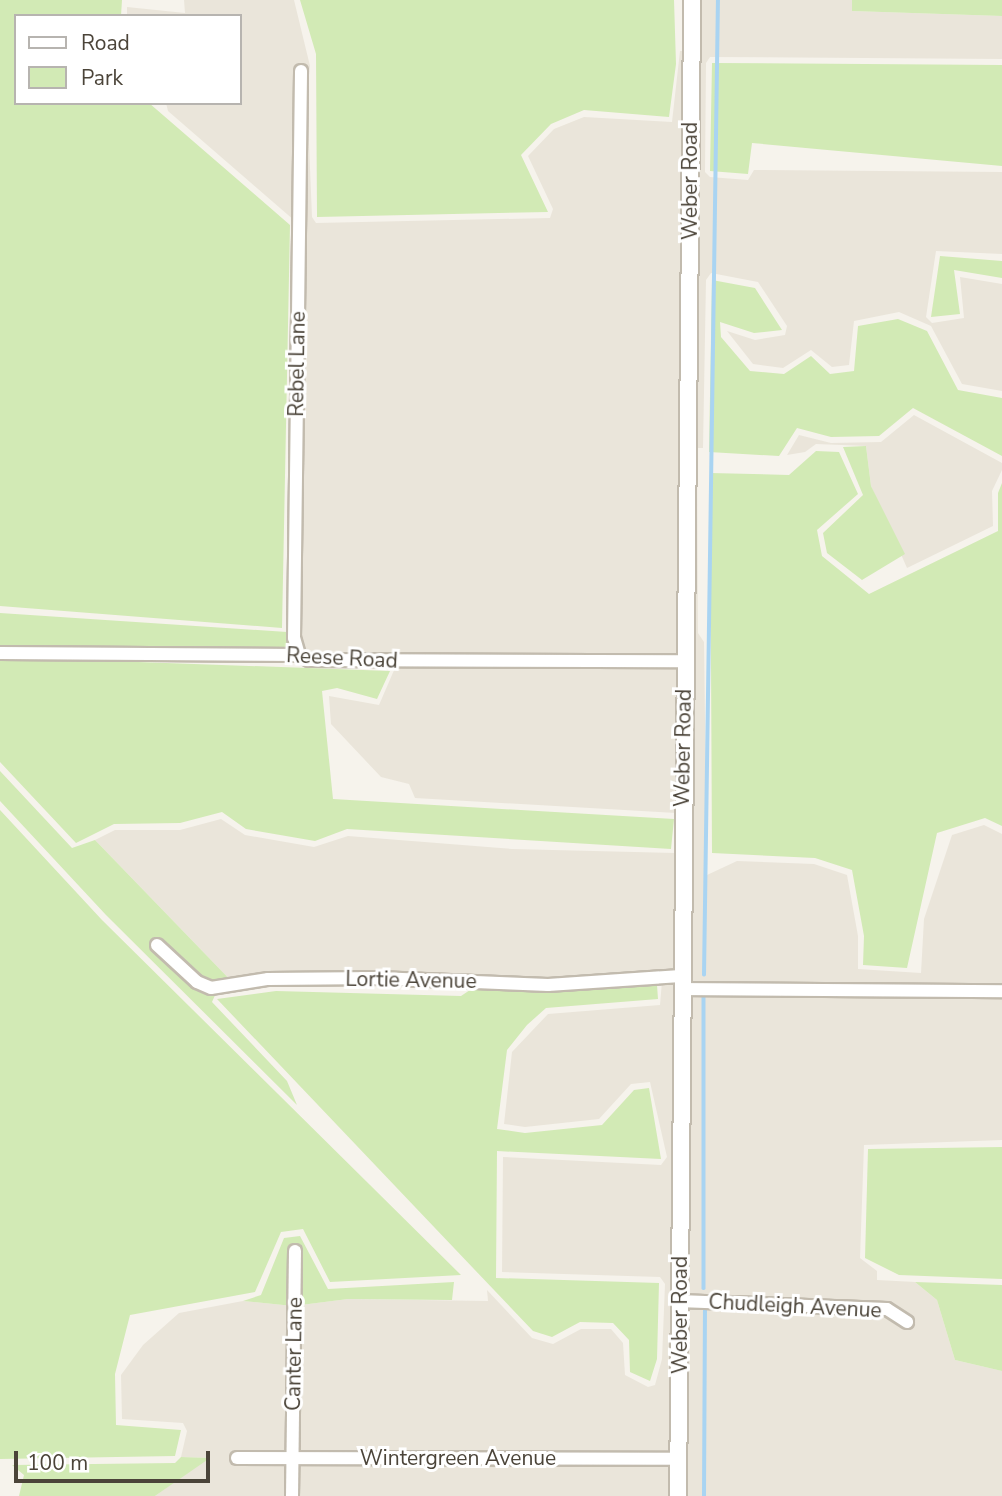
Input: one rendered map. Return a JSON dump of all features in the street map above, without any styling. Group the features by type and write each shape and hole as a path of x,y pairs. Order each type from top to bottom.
{"street":[{"name":"Weber Road","path":"678,1496 692,0"},
{"name":"Rebel Lane","path":"299,656 294,638 301,71"},
{"name":"Reese Road","path":"0,653 299,656 309,660 684,661"},
{"name":"Lortie Avenue","path":"157,945 197,982 211,988 268,979 379,978 548,985 681,982 1002,991"},
{"name":"Canter Lane","path":"292,1496 295,1251"},
{"name":"Chudleigh Avenue","path":"679,1301 887,1308 907,1322"},
{"name":"Wintergreen Avenue","path":"237,1458 678,1459"}],"shaded area":[{"path":"184,0 294,0 310,66 307,94 312,217 316,223 550,218 553,209 528,156 554,129 584,117 672,122 680,51 685,51 676,813 415,798 409,784 381,777 331,724 329,696 379,705 395,668 309,662 299,637 295,221 168,111 166,105 242,105 242,14 127,14 127,7 185,13"},
{"path":"698,0 852,0 852,11 1002,16 1002,59 710,57 706,63 705,172 710,177 748,180 754,170 1002,172 1002,254 936,251 926,317 932,323 964,318 960,277 1002,284 1002,391 962,384 931,326 899,312 854,321 849,365 832,367 811,350 783,368 753,364 727,331 755,340 785,335 787,326 758,282 711,273 706,280 703,448 697,448 698,633 704,642 707,875 737,861 814,864 847,875 858,936 858,969 921,973 924,919 952,835 984,825 1002,834 1002,1140 864,1145 860,1258 877,1271 877,1280 915,1282 937,1300 955,1360 1002,1371 1002,1496 685,1496"},
{"path":"914,415 1002,463 1002,470 992,491 993,526 907,568 871,486 866,446 816,444 805,452 787,455 799,435 831,443 881,442"},
{"path":"221,819 245,835 314,847 348,836 512,849 675,853 671,1496 155,1496 208,1458 181,1457 187,1431 183,1423 122,1419 121,1375 143,1345 179,1313 243,1301 293,1306 348,1299 488,1301 487,1290 532,1338 553,1344 581,1329 611,1329 623,1343 625,1375 648,1387 655,1385 662,1359 665,1284 660,1277 502,1272 503,1157 661,1165 667,1157 650,1082 631,1084 599,1119 525,1127 504,1124 512,1052 548,1014 660,1005 662,981 470,982 460,989 276,984 239,989 95,840 115,830 180,830"}],"green space":[{"path":"0,0 122,0 121,14 14,14 14,105 151,105 290,225 282,628 0,606"},
{"path":"300,0 674,0 676,64 669,117 584,110 551,124 521,155 548,212 317,217 316,54"},
{"path":"852,0 1002,0 1002,16 852,11"},
{"path":"712,63 1002,65 1002,166 752,143 748,174 710,171"},
{"path":"940,256 1002,261 1002,278 954,270 960,314 931,317"},
{"path":"712,280 755,288 782,330 754,333 720,322 721,337 750,371 784,374 811,356 830,374 854,371 858,326 898,319 927,331 958,390 1002,398 1002,456 913,408 879,436 831,437 797,428 779,456 709,452"},
{"path":"294,321 299,637 309,662 0,650 0,613 287,632"},
{"path":"866,446 871,486 905,554 862,580 827,553 823,533 863,495 843,447"},
{"path":"816,451 839,452 858,494 817,530 822,556 869,594 998,531 998,493 1002,483 1002,826 985,818 937,833 907,968 863,965 864,936 852,870 815,858 712,853 710,473 789,475"},
{"path":"0,657 390,671 377,699 337,688 322,691 333,799 674,819 671,849 347,829 315,841 246,829 222,812 180,823 114,824 76,843 0,762"},
{"path":"0,771 72,848 95,840 239,989 216,993 212,1002 287,1081 297,1105 106,915 0,801"},
{"path":"0,810 102,920 461,1275 330,1282 303,1229 281,1232 255,1292 130,1315 115,1374 116,1425 181,1430 175,1456 0,1459"},
{"path":"657,985 658,999 546,1008 527,1025 507,1050 497,1129 525,1133 602,1125 634,1090 649,1088 661,1159 497,1151 496,1278 659,1283 657,1359 650,1381 630,1372 629,1340 613,1323 580,1322 552,1337 533,1331 217,999 276,991 461,996 473,988 531,991"},
{"path":"1002,1147 1002,1279 899,1275 865,1258 868,1149"},
{"path":"300,1236 328,1289 454,1282 452,1300 348,1299 293,1306 243,1301 261,1295 284,1238"},
{"path":"915,1282 1002,1285 1002,1371 955,1360 937,1300"},
{"path":"181,1457 210,1458 155,1496 19,1496 24,1475 12,1465 175,1463"}],"waterway":[{"path":"704,975 718,0"},
{"path":"704,997 704,1288"},
{"path":"704,1496 705,1311"}]}
